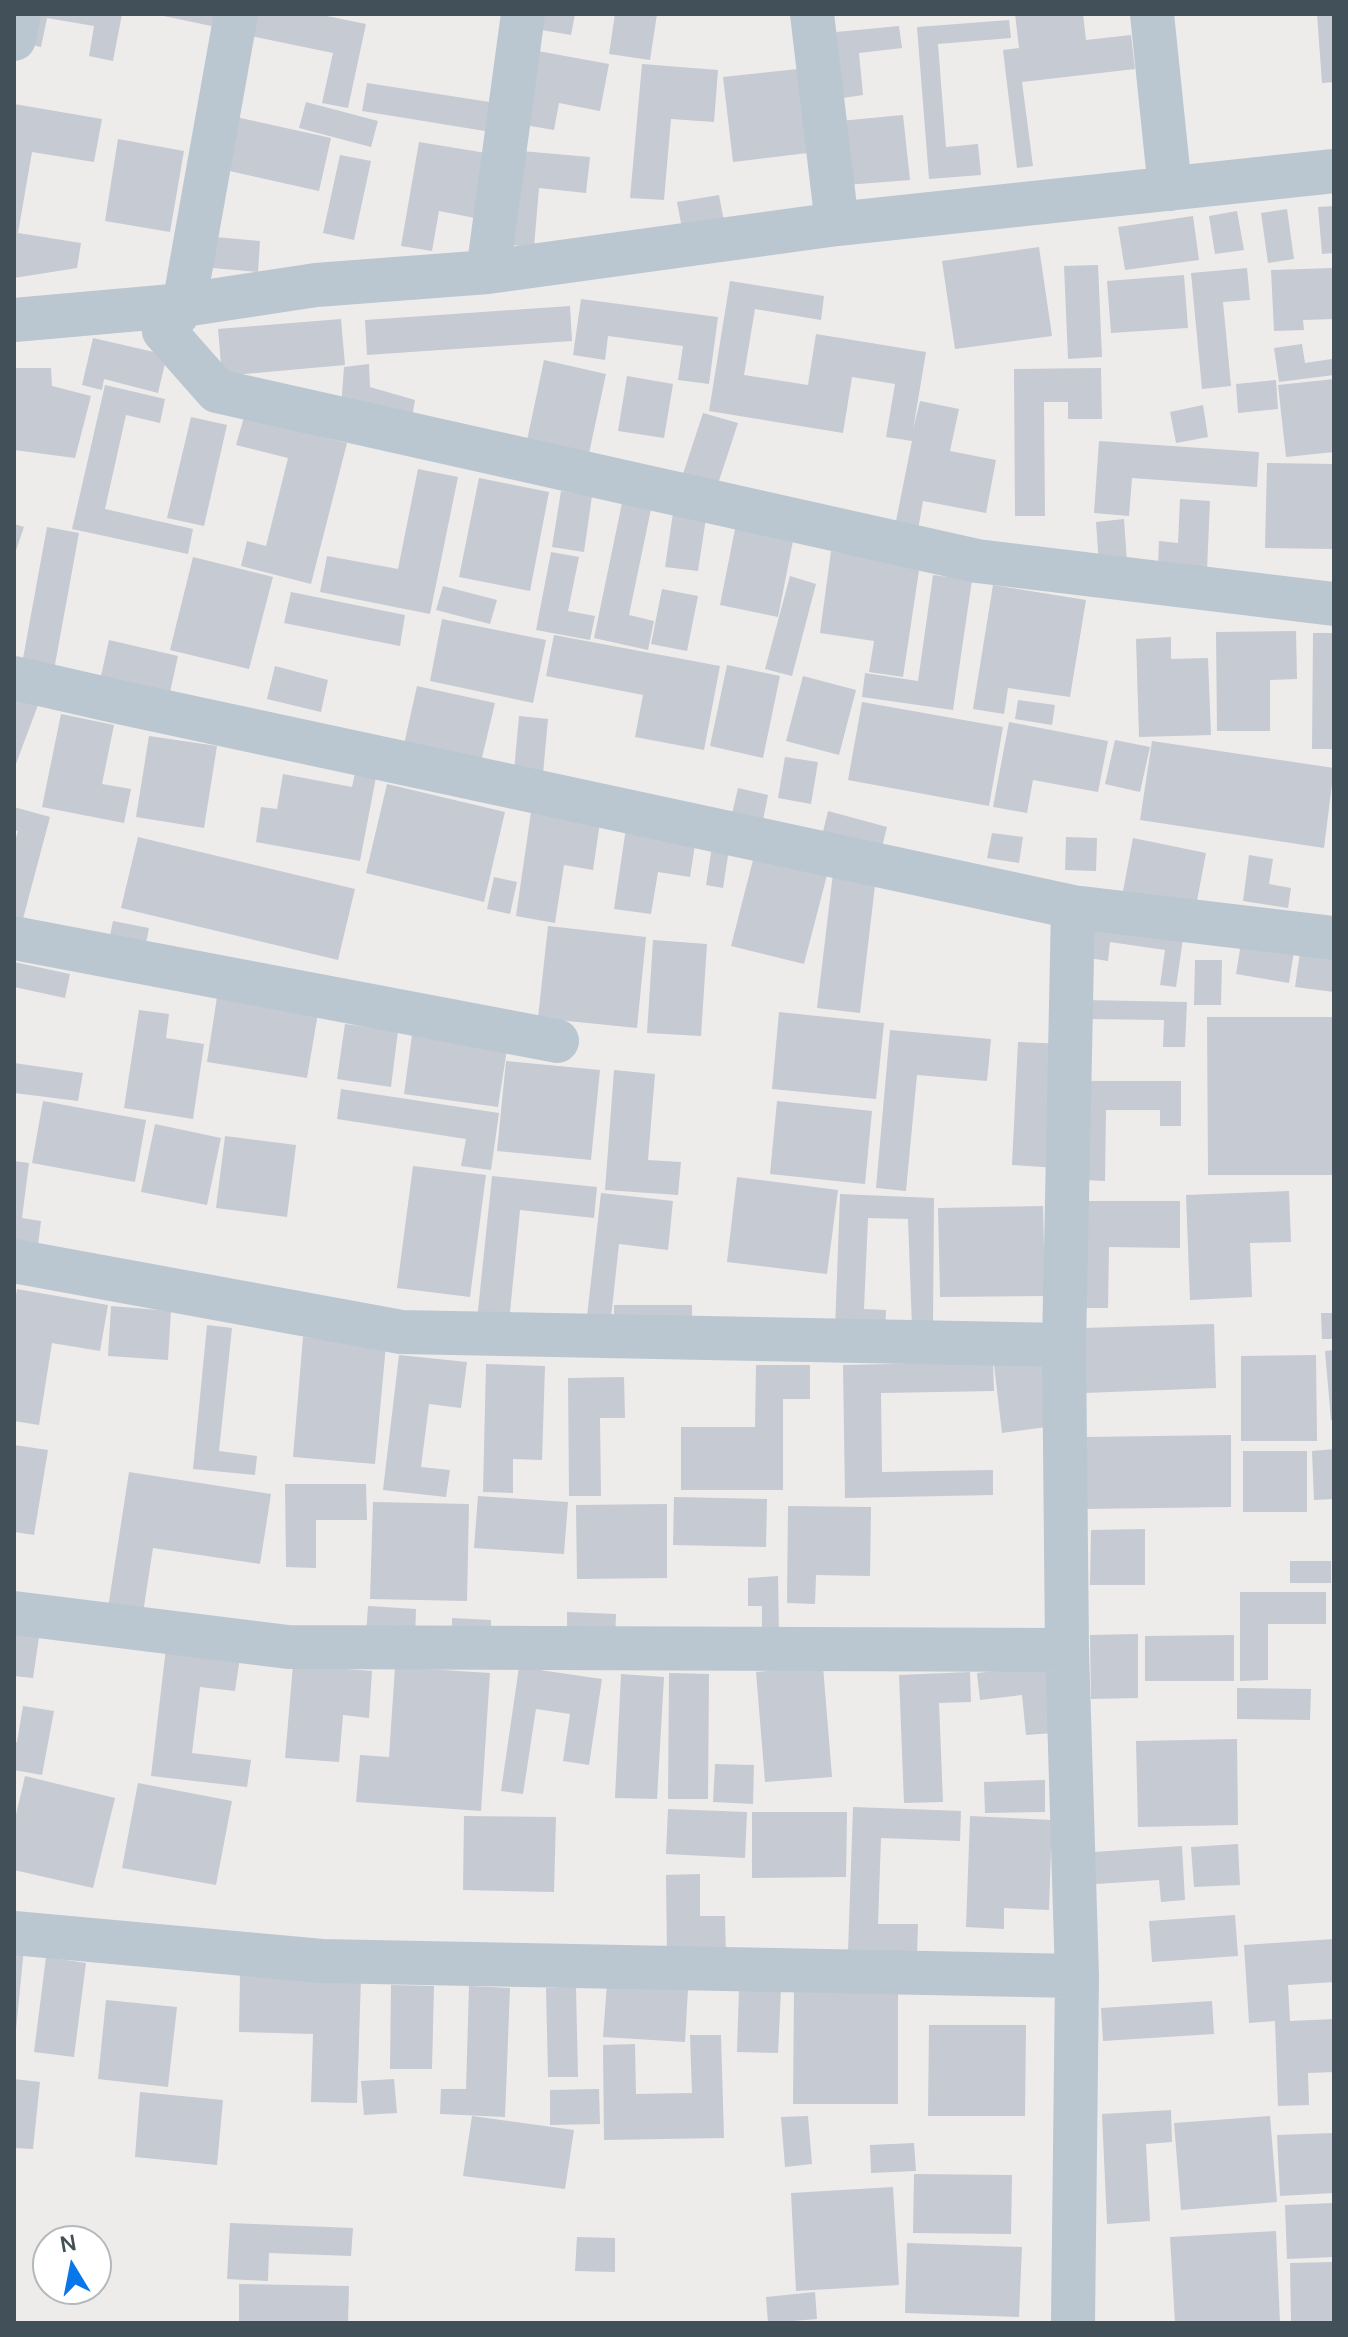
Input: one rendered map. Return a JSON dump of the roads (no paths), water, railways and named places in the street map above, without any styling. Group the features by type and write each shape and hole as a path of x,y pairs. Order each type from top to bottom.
{"street":[{"path":"14,39 19,14"},
{"path":"236,14 184,305 164,331 217,391 977,561 1334,604"},
{"path":"488,272 523,14"},
{"path":"812,14 837,224"},
{"path":"1152,14 1170,189"},
{"path":"14,320 184,305 316,285 488,272 837,224 1334,171"},
{"path":"14,678 1073,907 1334,938"},
{"path":"1073,907 1064,1345 1067,1650 1077,1976 1073,2323"},
{"path":"14,938 557,1041"},
{"path":"14,1261 401,1332 1064,1345"},
{"path":"14,1613 288,1647 1067,1650"},
{"path":"14,1933 322,1961 1077,1976"}]}
